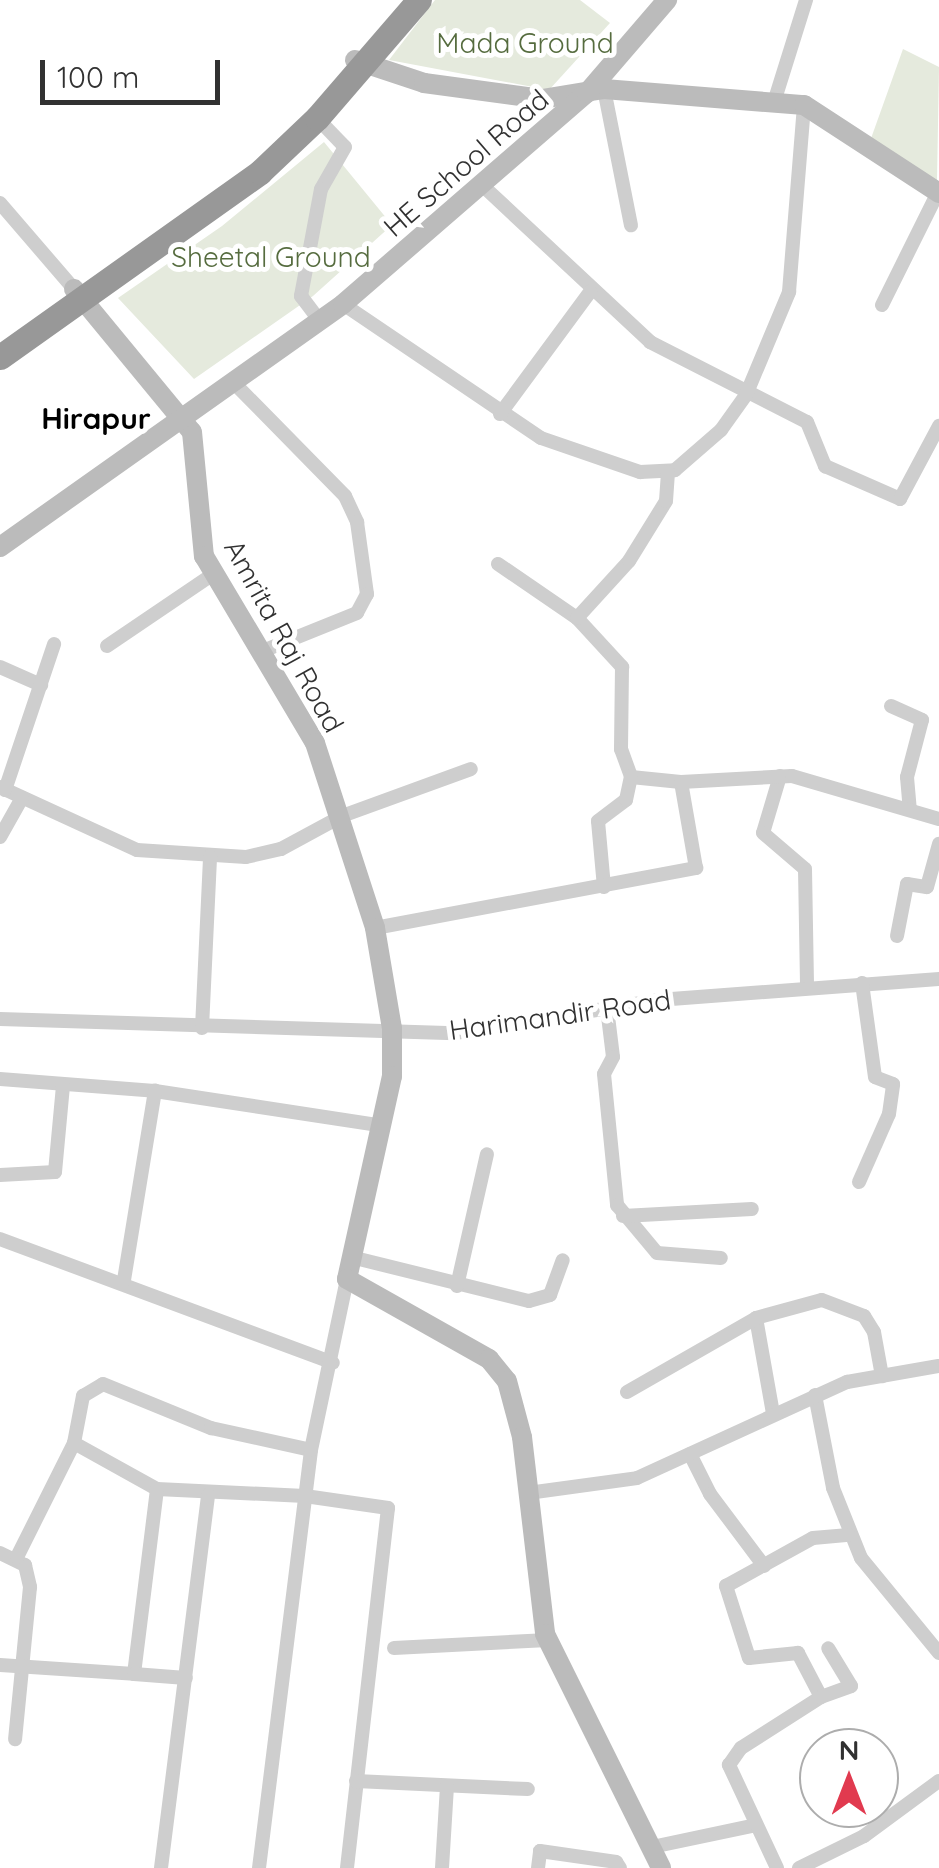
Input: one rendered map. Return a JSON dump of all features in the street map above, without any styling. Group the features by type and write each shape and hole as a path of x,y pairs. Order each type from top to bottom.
{"highway":[{"path":"0,341 232,194 317,118 403,0"},
{"path":"0,357 237,174 419,0"}],"main road":[{"name":"HE School Road","path":"0,547 342,304 596,91 667,0"},
{"path":"358,62 424,83 514,96 596,91 804,104 939,192"},
{"name":"Amrita Raj Road","path":"78,294 185,418 199,456 198,527 212,575 315,743 342,816 375,928 392,1028 383,1126 348,1279"},
{"path":"348,1279 502,1372 520,1422 548,1640 661,1868"}],"street":[{"path":"775,100 806,0"},
{"path":"596,91 631,225"},
{"path":"342,304 500,414 554,444 640,472 668,472 690,461 746,395 794,274 804,104"},
{"path":"317,118 345,147 321,189 302,296 320,321"},
{"path":"483,186 590,292 650,342 746,395 799,416 825,466 888,498 908,494 939,426"},
{"path":"882,305 939,192"},
{"path":"0,203 78,294"},
{"path":"500,414 590,292"},
{"path":"234,384 345,496 357,522 368,594 357,613 260,652"},
{"path":"577,618 628,560 666,501 668,472"},
{"path":"498,564 577,618 622,666 621,749 632,777 626,800 598,821 604,887"},
{"path":"108,646 212,575"},
{"path":"54,644 2,788 137,850 210,856 281,850 342,816 471,768"},
{"path":"0,667 40,685"},
{"path":"891,706 922,720 906,777 910,809"},
{"path":"632,777 681,782 780,776 939,819"},
{"path":"780,776 763,833 805,869 807,986"},
{"path":"375,928 696,868 681,782"},
{"path":"0,836 22,798"},
{"path":"897,936 907,884 927,887 939,844"},
{"path":"202,1028 210,856"},
{"name":"Harimandir Road","path":"0,1019 202,1028 392,1028 455,1033 607,1008 807,986 939,979"},
{"path":"860,1182 889,1114 893,1084 875,1076 862,983"},
{"path":"607,1008 613,1057 604,1074 606,1120 623,1216 657,1253 721,1258"},
{"path":"0,1079 154,1091 383,1126"},
{"path":"0,1175 55,1172 63,1085"},
{"path":"124,1280 154,1091"},
{"path":"457,1286 487,1154"},
{"path":"623,1216 752,1209"},
{"path":"0,1239 124,1280 204,1318 332,1363"},
{"path":"351,1258 528,1301 550,1295 563,1260"},
{"path":"260,1868 311,1450 348,1279"},
{"path":"627,1392 756,1318 788,1305 843,1305 874,1332 882,1376"},
{"path":"756,1318 773,1413"},
{"path":"528,1492 637,1478 814,1396 882,1376 939,1366"},
{"path":"15,1738 30,1587 17,1557 74,1442 83,1396 103,1384 211,1428 311,1450"},
{"path":"814,1396 832,1488 860,1558 939,1653"},
{"path":"74,1442 157,1490 305,1496 388,1508 347,1868"},
{"path":"690,1454 717,1506 764,1566"},
{"path":"134,1674 157,1490"},
{"path":"161,1868 208,1495"},
{"path":"822,1697 798,1653 749,1658 726,1586 813,1538 850,1535"},
{"path":"0,1553 17,1557"},
{"path":"394,1648 548,1640"},
{"path":"777,1868 730,1771 731,1759 822,1697 851,1686 828,1648"},
{"path":"0,1665 186,1678"},
{"path":"356,1781 528,1789"},
{"path":"800,1868 864,1836 939,1782"},
{"path":"442,1868 448,1786"},
{"path":"652,1847 756,1825"},
{"path":"538,1868 540,1851 616,1862 620,1868"}],"green space":[{"name":"Mada Ground","path":"435,0 580,0 610,23 549,90 389,60"},
{"path":"903,49 939,67 937,181 869,144"},
{"name":"Sheetal Ground","path":"324,142 392,225 313,296 194,379 118,298 222,226"}],"district":[{"name":"Hirapur","path":"96,418"}]}
